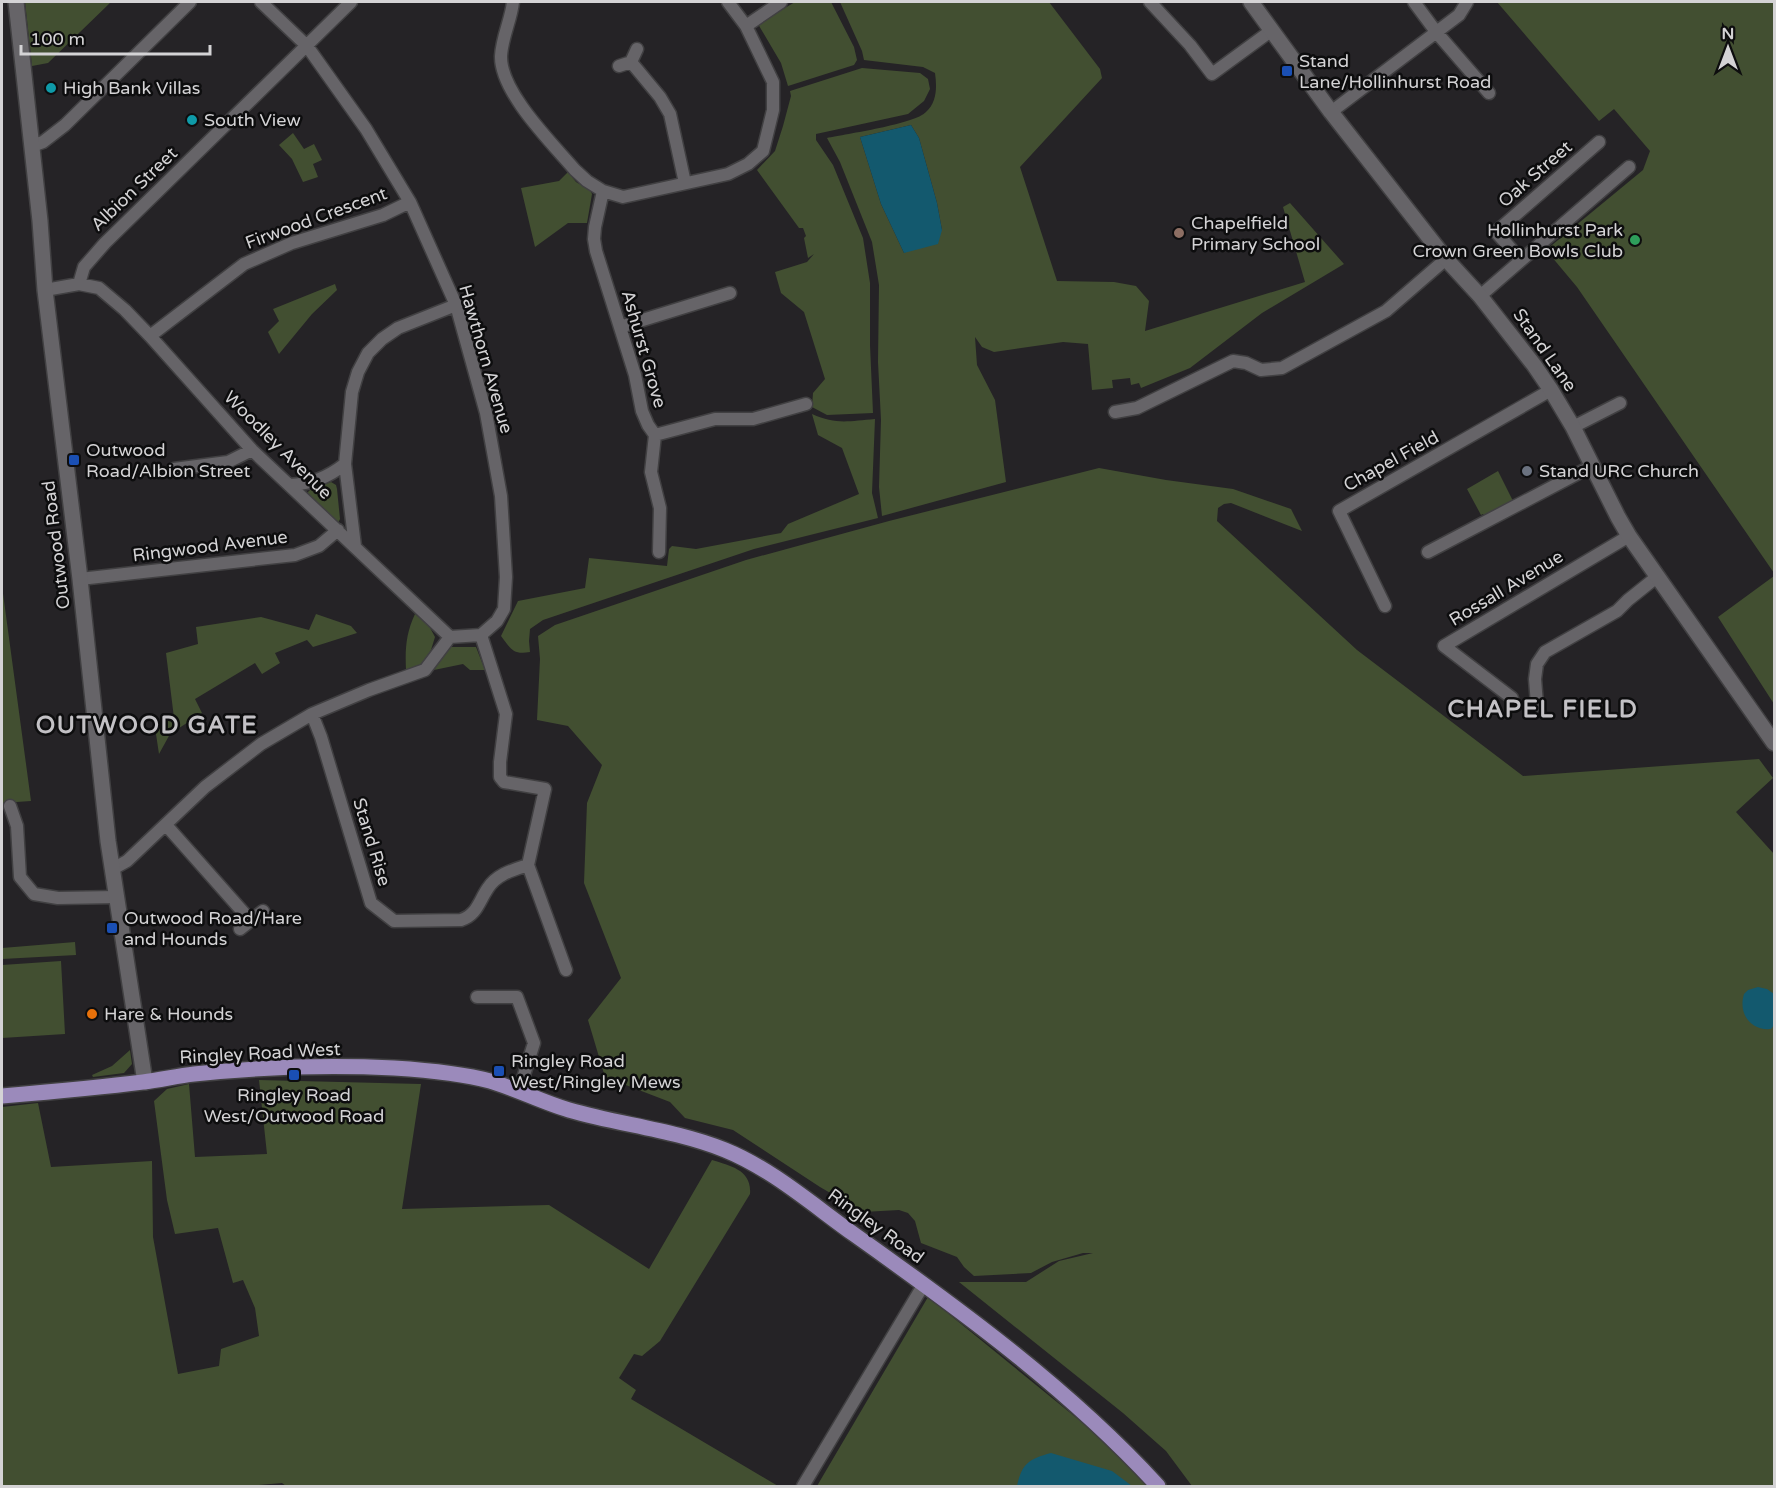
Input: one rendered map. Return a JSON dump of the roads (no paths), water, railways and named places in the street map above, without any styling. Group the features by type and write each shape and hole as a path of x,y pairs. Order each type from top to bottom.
{"main road":[{"name":"Ringley Road West","path":"2,1096 145,1082 190,1074 262,1069 396,1068 474,1078 519,1091"},
{"name":"Ringley Road","path":"519,1091 565,1108 611,1121 693,1138 729,1152 765,1171 924,1284 1024,1361 1118,1443 1158,1486"}],"street":[{"name":"Outwood Road","path":"16,2 45,290 80,579 111,867 145,1082"},
{"path":"32,146 43,142 65,125 190,2"},
{"name":"Hawthorn Avenue","path":"261,2 307,46 366,129 410,201 456,305 486,413 501,496 506,577 504,609 497,621 481,635"},
{"name":"Albion Street","path":"80,285 84,267 105,243 351,2"},
{"path":"513,2 501,56 508,84 531,117 575,170 603,191 623,197 728,174 748,164 763,151 773,110 773,82 746,26 728,2"},
{"path":"746,26 781,2"},
{"path":"1150,2 1190,45 1212,74 1272,30"},
{"name":"Stand Lane","path":"1251,2 1330,112 1446,259 1511,333 1551,390 1573,427 1629,536 1774,743"},
{"path":"1414,2 1437,33 1489,93"},
{"path":"1330,112 1394,62 1437,33 1459,15 1467,2"},
{"path":"637,49 625,64 660,97 670,114 685,183"},
{"name":"Oak Street","path":"1521,260 1496,232 1599,142"},
{"path":"1480,296 1629,167"},
{"name":"Ashurst Grove","path":"603,191 594,239 635,375 642,411 648,426 655,435 651,472 660,508 659,552"},
{"name":"Firwood Crescent","path":"150,336 244,264 292,243 382,214 410,201"},
{"path":"1115,412 1137,408 1233,361 1246,363 1261,370 1282,368 1386,311 1446,259"},
{"path":"45,290 80,285"},
{"name":"Woodley Avenue","path":"80,285 99,288 125,310 252,450 450,637"},
{"path":"620,327 730,293"},
{"path":"355,546 345,464 352,392 358,372 368,353 398,328 456,305"},
{"name":"Chapel Field","path":"1385,606 1339,511 1551,390"},
{"path":"1573,427 1620,403"},
{"path":"655,435 716,419 753,419 806,404"},
{"path":"174,469 228,462 252,450"},
{"path":"289,485 320,480 345,464"},
{"path":"1428,552 1592,466"},
{"name":"Ringwood Avenue","path":"80,579 295,555 319,546 338,530"},
{"name":"Rossall Avenue","path":"1512,698 1444,646 1629,536"},
{"path":"1532,708 1537,704 1535,679 1537,664 1545,652 1617,611 1658,576"},
{"path":"111,867 127,861 205,787 261,744 312,714 425,670 450,637 481,635 506,714 500,777 504,782 546,784 528,865 561,965"},
{"name":"Stand Rise","path":"312,714 371,903 393,921 464,919 478,907 488,887 496,879 512,870 528,865"},
{"path":"10,806 16,826 20,877 33,894 58,898 116,897"},
{"path":"166,825 245,925 263,911"},
{"path":"477,997 517,997 534,1043 519,1091"},
{"path":"803,1486 924,1284"}],"water":[{"path":"911,125 919,138 942,230 938,244 904,253 881,204 860,137"},
{"path":"1758,987 1774,994 1774,1025 1771,1029 1757,1027 1744,1014 1744,994"},
{"path":"1051,1453 1112,1471 1132,1486 1017,1486 1021,1472 1028,1463 1037,1457"}],"place":[{"name":"Stand Lane/Hollinhurst Road","path":"1287,71"},
{"name":"High Bank Villas","path":"51,88"},
{"name":"South View","path":"192,120"},
{"name":"Chapelfield Primary School","path":"1179,233"},
{"name":"Hollinhurst Park Crown Green Bowls Club","path":"1635,240"},
{"name":"Outwood Road/Albion Street","path":"74,460"},
{"name":"Stand URC Church","path":"1527,471"},
{"name":"Outwood Road/Hare and Hounds","path":"112,928"},
{"name":"Hare & Hounds","path":"92,1014"},
{"name":"Ringley Road West/Ringley Mews","path":"499,1071"},
{"name":"Ringley Road West/Outwood Road","path":"294,1075"}],"district":[{"name":"CHAPEL FIELD","path":"1543,709"},
{"name":"OUTWOOD GATE","path":"147,725"}]}
